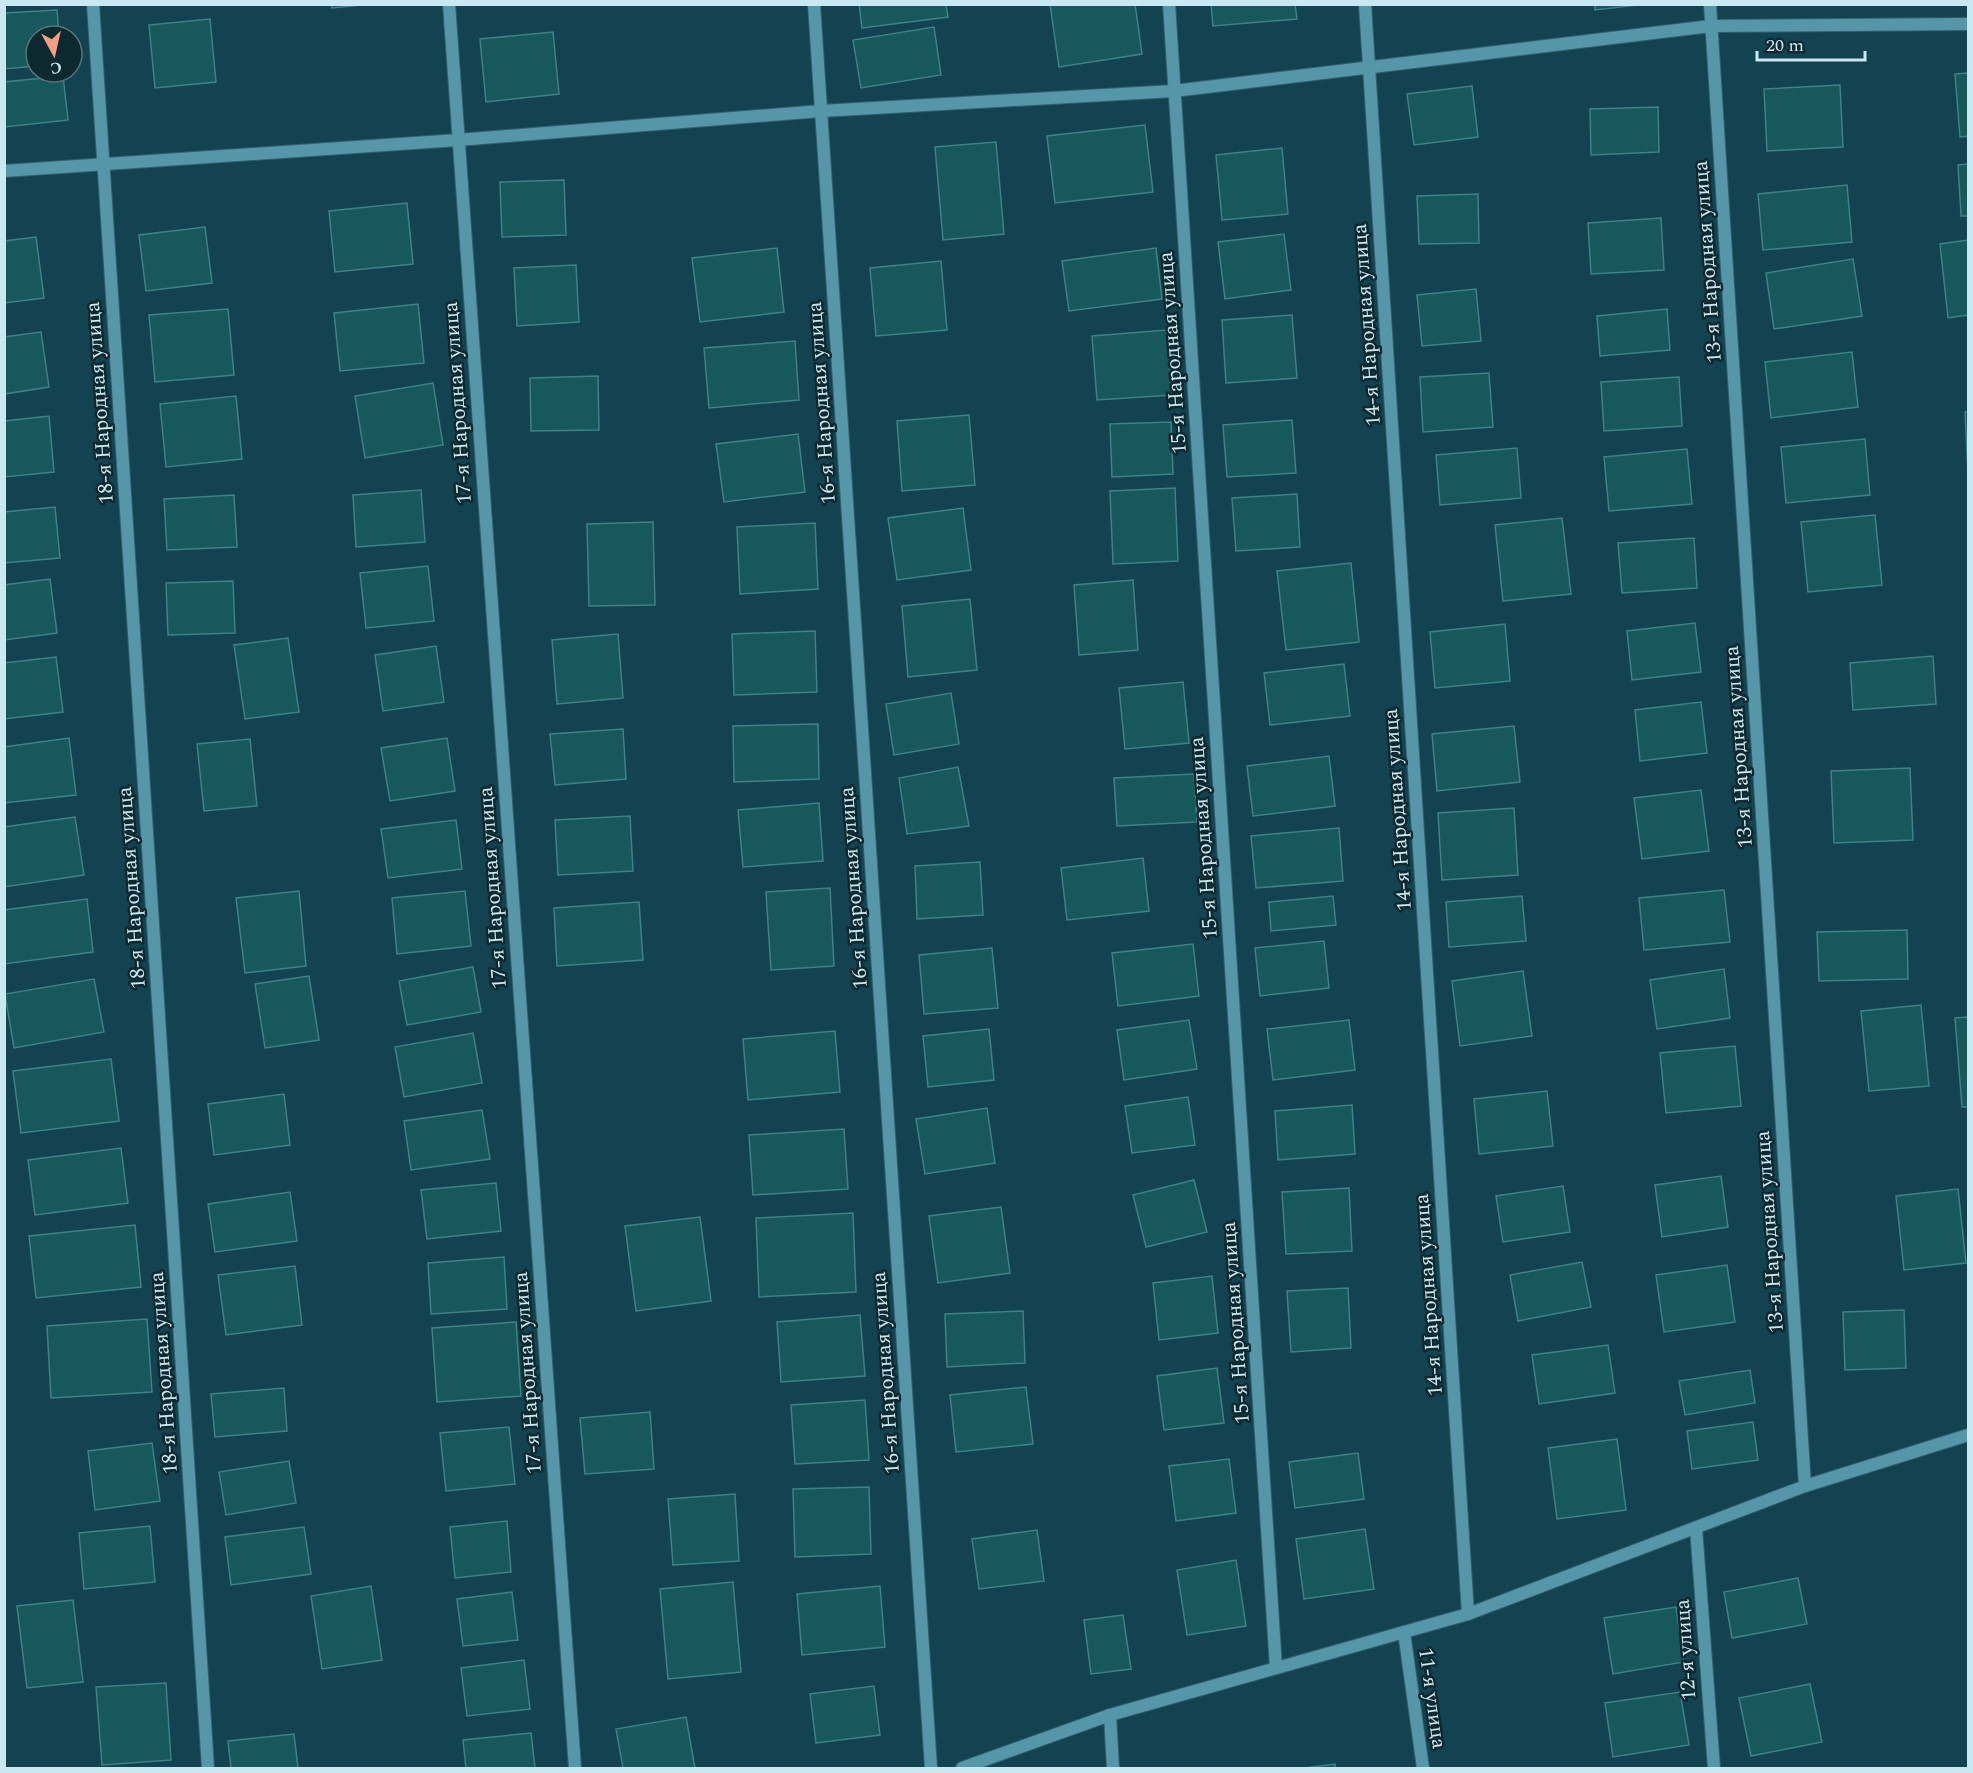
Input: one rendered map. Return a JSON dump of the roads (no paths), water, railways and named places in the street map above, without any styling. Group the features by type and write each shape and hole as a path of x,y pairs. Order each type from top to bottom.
{"street":[{"name":"18-я Народная улица","path":"93,4 208,1768"},
{"name":"17-я Народная улица","path":"449,4 575,1768"},
{"name":"16-я Народная улица","path":"814,4 931,1768"},
{"name":"15-я Народная улица","path":"1169,4 1276,1668"},
{"name":"14-я Народная улица","path":"1365,4 1468,1614"},
{"name":"13-я Народная улица","path":"1710,4 1805,1486"},
{"path":"4,171 458,140 821,111 1174,91 1711,26 1968,24"},
{"path":"962,1768 1110,1714 1468,1614 1805,1486 1968,1436"},
{"name":"12-я улица","path":"1696,1528 1714,1768"},
{"name":"11-я улица","path":"1404,1632 1423,1768"},
{"path":"1110,1714 1113,1768"}]}
